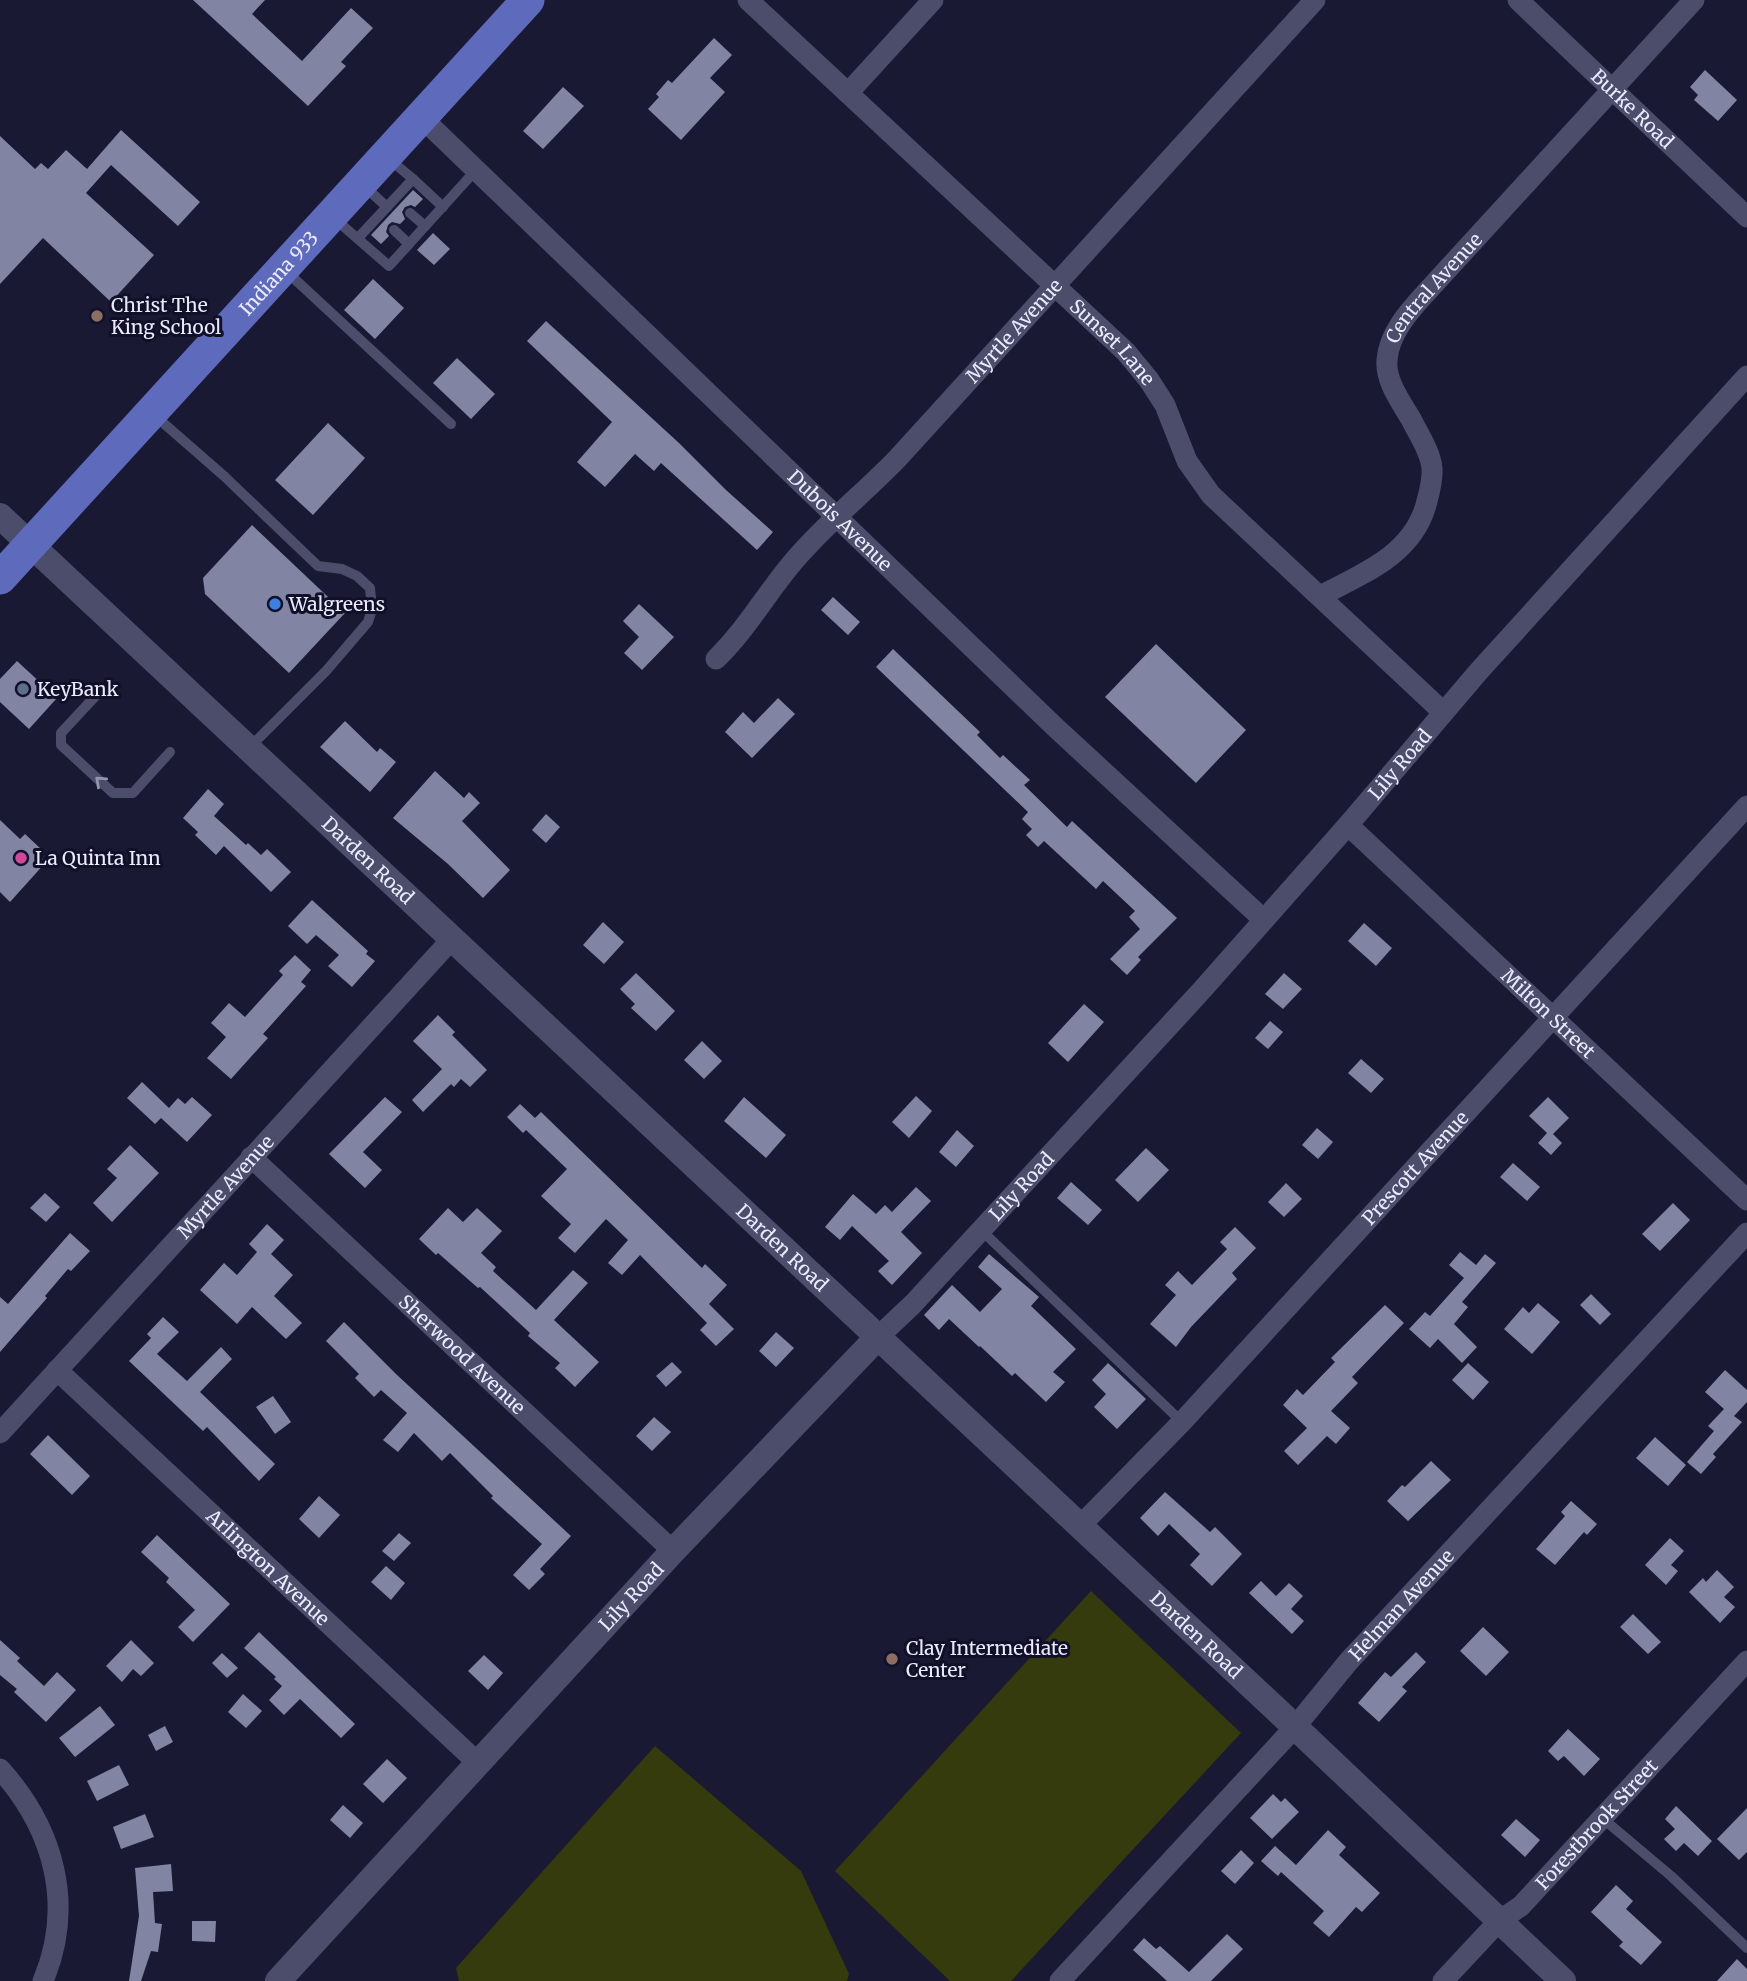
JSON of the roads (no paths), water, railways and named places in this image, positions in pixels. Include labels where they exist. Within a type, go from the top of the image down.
[{"type":"main road","name":"Indiana 933","points":[[0,578],[528,0]]},
{"type":"street","name":"Sunset Lane","points":[[748,0],[1126,352],[1149,380],[1164,405],[1187,461],[1210,495],[1443,712]]},
{"type":"street","points":[[848,93],[933,0]]},
{"type":"street","name":"Myrtle Avenue","points":[[716,659],[734,641],[793,562],[835,517],[897,459],[1315,0]]},
{"type":"street","name":"Burke Road","points":[[1518,0],[1747,217]]},
{"type":"street","name":"Central Avenue","points":[[1320,596],[1384,562],[1410,538],[1422,520],[1431,488],[1432,468],[1427,450],[1391,383],[1386,362],[1390,344],[1399,328],[1434,284],[1694,0]]},
{"type":"street","name":"Dubois Avenue","points":[[420,116],[1055,727],[1264,920]]},
{"type":"street","name":"Lily Road","points":[[278,1981],[673,1551],[912,1304],[1128,1071],[1348,825],[1443,712],[1747,376]]},
{"type":"street","name":"Darden Road","points":[[0,516],[1563,1981]]},
{"type":"street","name":"Prescott Avenue","points":[[1079,1527],[1182,1422],[1747,806]]},
{"type":"street","name":"Milton Street","points":[[1348,825],[1747,1200]]},
{"type":"street","name":"Myrtle Avenue","points":[[0,1433],[452,939]]},
{"type":"street","name":"Sherwood Avenue","points":[[251,1157],[673,1551]]},
{"type":"street","name":"Helman Avenue","points":[[1060,1981],[1295,1727],[1348,1661],[1747,1233]]},
{"type":"street","name":"Arlington Avenue","points":[[57,1370],[479,1764]]},
{"type":"street","name":"Forestbrook Street","points":[[1444,1981],[1499,1921],[1521,1906],[1747,1661]]},
{"type":"street","points":[[0,1769],[41,1829],[57,1879],[59,1907],[56,1937],[43,1981]]},
{"type":"lane","points":[[385,155],[443,207]]},
{"type":"lane","points":[[330,215],[389,266],[476,170]]},
{"type":"lane","points":[[358,238],[412,179]]},
{"type":"lane","points":[[360,182],[393,202]]},
{"type":"lane","points":[[410,213],[425,226]]},
{"type":"lane","points":[[394,230],[409,244]]},
{"type":"lane","points":[[282,268],[451,424]]},
{"type":"lane","points":[[151,412],[318,566],[342,569],[357,576],[370,588],[372,609],[368,622],[326,671],[248,749]]},
{"type":"lane","points":[[103,689],[61,733],[61,745],[113,793],[133,793],[170,752]]},
{"type":"lane","points":[[981,1230],[1182,1422]]},
{"type":"lane","points":[[1601,1817],[1671,1876],[1747,1948]]},
{"type":"place","name":"Christ The King School","points":[[97,316]]},
{"type":"place","name":"Walgreens","points":[[275,604]]},
{"type":"place","name":"KeyBank","points":[[23,689]]},
{"type":"place","name":"La Quinta Inn","points":[[21,858]]},
{"type":"place","name":"Clay Intermediate Center","points":[[892,1659]]}]
